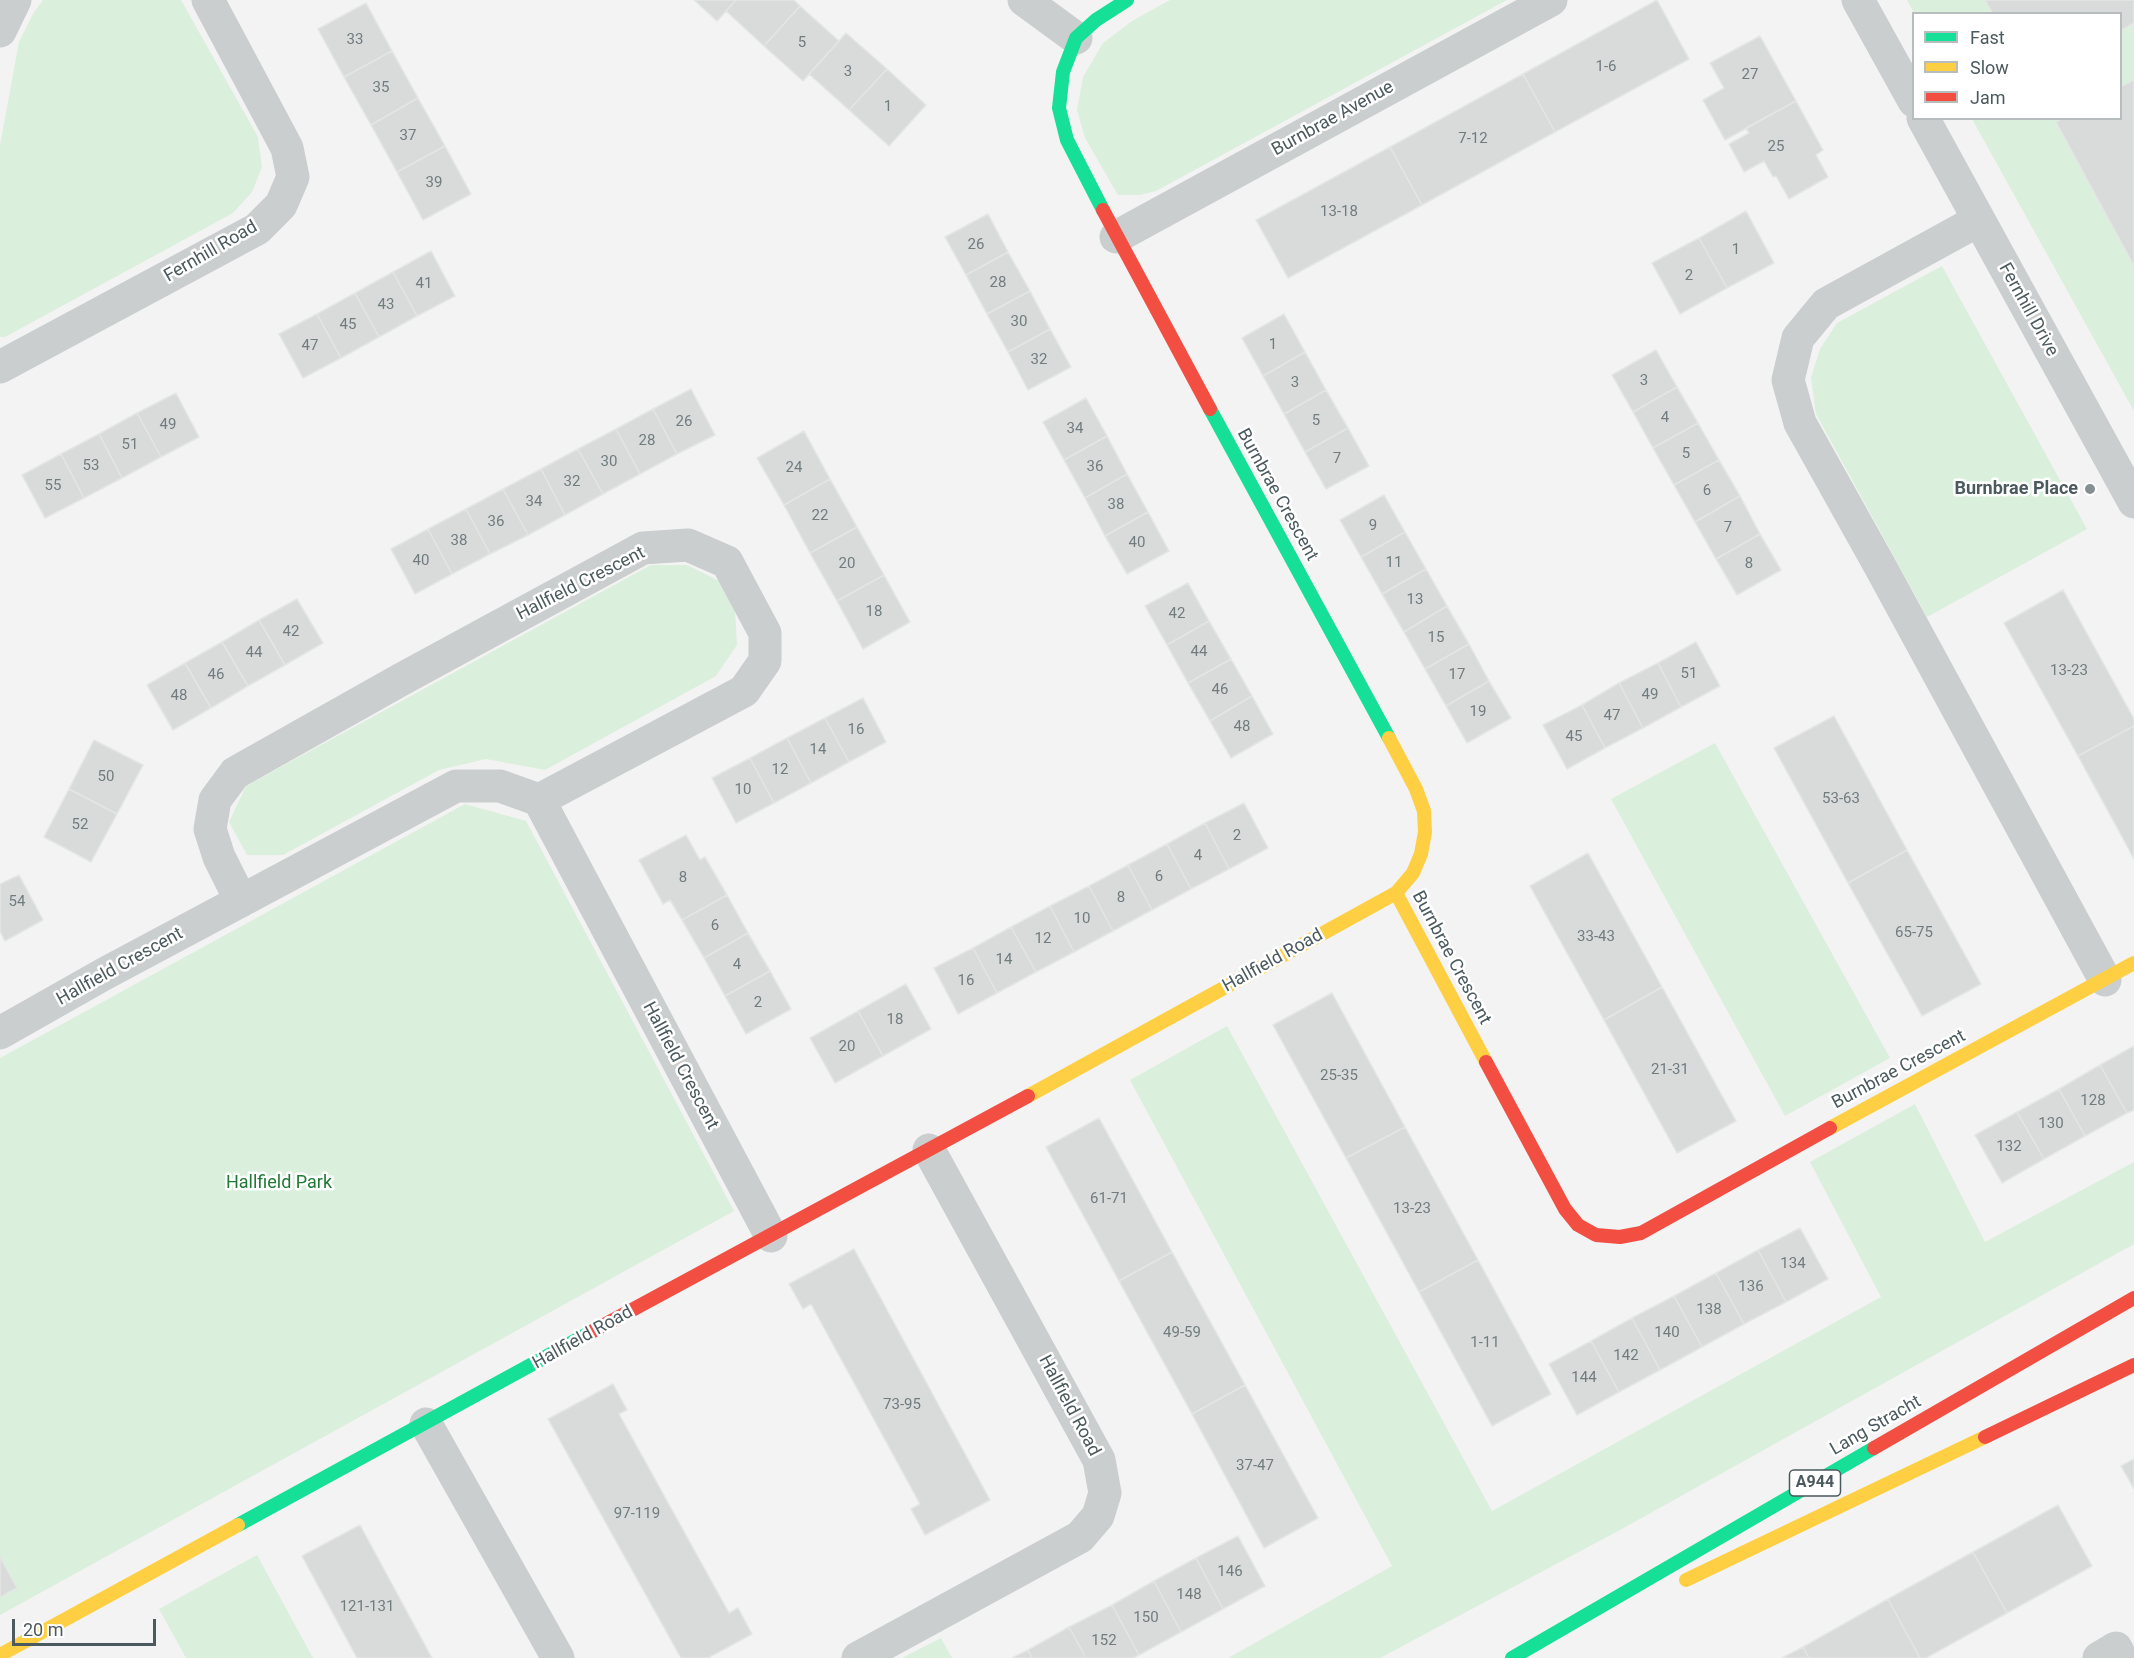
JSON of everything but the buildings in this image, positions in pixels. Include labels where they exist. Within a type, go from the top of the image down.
[{"type":"street","points":[[0,31],[15,0]]},
{"type":"street","name":"Fernhill Road","points":[[0,368],[256,228],[281,205],[293,177],[287,148],[208,0]]},
{"type":"street","points":[[1024,0],[1076,38]]},
{"type":"street","name":"Burnbrae Crescent","points":[[1127,0],[1096,20],[1076,38],[1063,72],[1059,108],[1067,140],[1116,237],[1416,789],[1424,811],[1425,832],[1413,873],[1396,893],[1565,1209],[1578,1225],[1604,1236],[1620,1237],[1641,1233],[1905,1086],[2134,963]]},
{"type":"street","name":"Burnbrae Avenue","points":[[1116,237],[1551,0]]},
{"type":"street","points":[[1858,0],[1912,97]]},
{"type":"street","name":"Fernhill Drive","points":[[1924,120],[2134,502]]},
{"type":"street","points":[[1979,220],[1826,304],[1798,338],[1788,380],[1800,423],[2105,980]]},
{"type":"street","name":"Hallfield Crescent","points":[[241,901],[219,857],[210,830],[215,800],[235,773],[643,548],[688,545],[727,562],[765,633],[765,661],[744,691],[539,800]]},
{"type":"street","name":"Hallfield Crescent","points":[[0,1033],[456,786],[500,786],[539,800],[771,1236]]},
{"type":"street","name":"Hallfield Road","points":[[0,1655],[930,1150],[1396,893]]},
{"type":"street","name":"Hallfield Road","points":[[858,1658],[1080,1537],[1098,1516],[1106,1493],[1100,1460],[930,1150]]},
{"type":"street","name":"Lang Stracht","points":[[1512,1658],[2134,1298]]},
{"type":"street","name":"A944","points":[[1673,1586],[2134,1365]]},
{"type":"street","points":[[426,1424],[558,1658]]},
{"type":"street","points":[[1523,1658],[1619,1612]]},
{"type":"street","points":[[2099,1658],[2116,1648],[2121,1658]]},
{"type":"green space","points":[[43,0],[181,0],[258,137],[262,167],[252,192],[233,213],[5,337],[0,337],[0,145],[19,42],[34,12]]},
{"type":"green space","points":[[1170,0],[1507,0],[1156,191],[1140,195],[1118,195],[1085,138],[1077,110],[1083,77],[1103,43],[1132,21]]},
{"type":"green space","points":[[1907,0],[1985,0],[1992,12],[1913,12]]},
{"type":"green space","points":[[2134,23],[2134,80],[2122,86],[2122,30]]},
{"type":"green space","points":[[1973,120],[2061,120],[2056,123],[2134,266],[2134,411]]},
{"type":"green space","points":[[1942,266],[2087,529],[1927,617],[1816,414],[1811,378],[1820,349],[1837,323]]},
{"type":"green space","points":[[651,565],[687,565],[719,581],[735,611],[737,645],[716,676],[545,770],[486,759],[439,770],[283,855],[247,855],[229,822],[246,786]]},
{"type":"green space","points":[[1715,743],[1890,1058],[1785,1116],[1611,799]]},
{"type":"green space","name":"Hallfield Park","points":[[465,804],[526,821],[734,1211],[0,1615],[0,1058]]},
{"type":"green space","points":[[1227,1026],[1492,1511],[1881,1297],[1810,1162],[1915,1104],[1985,1242],[2134,1162],[2134,1244],[1620,1530],[1380,1658],[1228,1658],[1392,1566],[1130,1080]]},
{"type":"green space","points":[[257,1555],[313,1658],[186,1658],[159,1609]]},
{"type":"green space","points":[[941,1638],[952,1658],[902,1658]]},
{"type":"traffic: fast","points":[[1103,210],[1067,140],[1059,108],[1063,72],[1076,38],[1096,20],[1127,0]]},
{"type":"traffic: fast","points":[[1210,409],[1389,738]]},
{"type":"traffic: fast","points":[[238,1525],[593,1331]]},
{"type":"traffic: fast","points":[[1512,1658],[1874,1448]]},
{"type":"traffic: slow","points":[[1389,738],[1416,789],[1424,811],[1425,832],[1421,854],[1413,873],[1396,893],[1486,1062]]},
{"type":"traffic: slow","points":[[1028,1096],[1396,893]]},
{"type":"traffic: slow","points":[[1830,1128],[2134,963]]},
{"type":"traffic: slow","points":[[1686,1580],[1985,1437]]},
{"type":"traffic: slow","points":[[0,1655],[238,1525]]},
{"type":"traffic: jam","points":[[1103,210],[1210,409]]},
{"type":"traffic: jam","points":[[1486,1062],[1565,1209],[1578,1225],[1596,1235],[1620,1237],[1641,1233],[1830,1128]]},
{"type":"traffic: jam","points":[[593,1331],[1028,1096]]},
{"type":"traffic: jam","points":[[1874,1448],[2134,1298]]},
{"type":"traffic: jam","points":[[1985,1437],[2134,1365]]},
{"type":"place","name":"Burnbrae Place","points":[[2090,489]]}]
